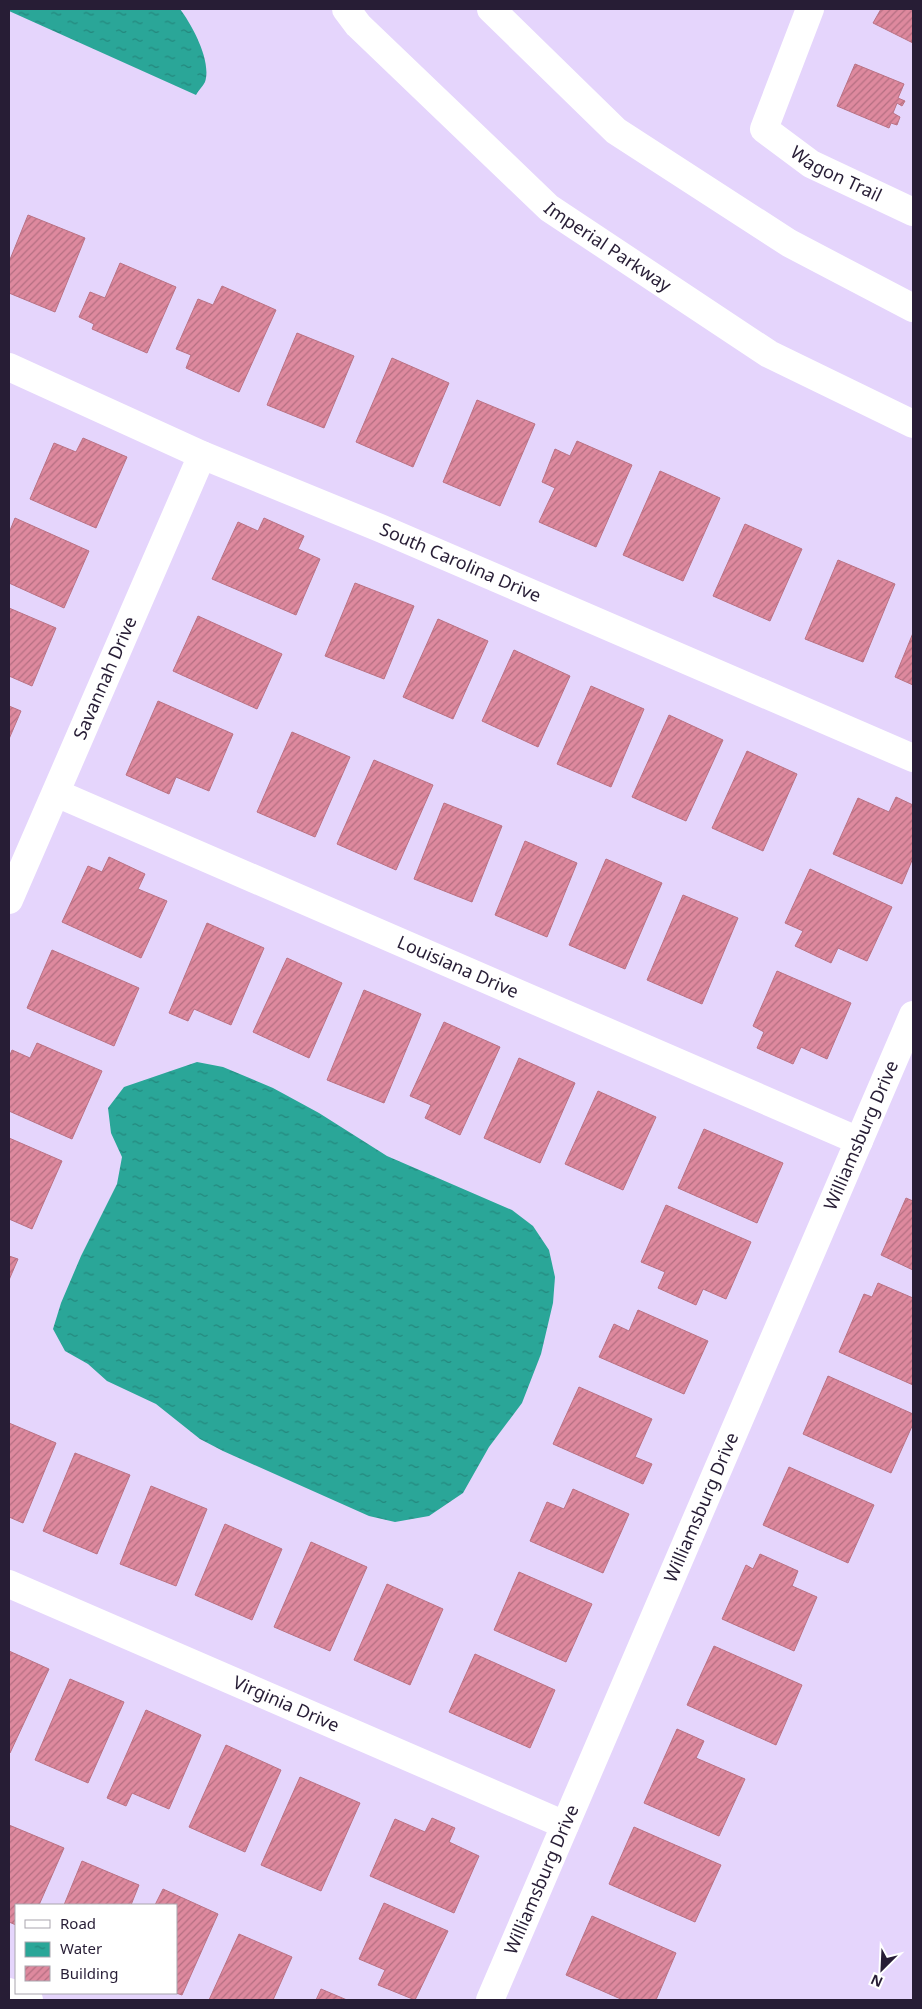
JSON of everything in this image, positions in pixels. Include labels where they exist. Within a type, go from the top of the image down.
[{"type":"street","name":"Imperial Parkway","points":[[346,9],[365,31],[549,208],[769,354],[913,424]]},
{"type":"street","points":[[491,9],[616,130],[789,243],[913,308]]},
{"type":"street","name":"Wagon Trail","points":[[810,9],[764,129],[812,164],[913,212]]},
{"type":"street","name":"South Carolina Drive","points":[[9,367],[202,455],[380,528],[913,758]]},
{"type":"street","name":"Savannah Drive","points":[[9,900],[202,455]]},
{"type":"street","name":"Louisiana Drive","points":[[56,793],[858,1141]]},
{"type":"street","name":"Williamsburg Drive","points":[[490,2000],[913,1015]]},
{"type":"street","name":"Virginia Drive","points":[[9,1584],[565,1825]]},
{"type":"street","points":[[9,1992],[29,2000]]},
{"type":"water","points":[[9,9],[180,9],[200,44],[206,64],[205,82],[196,95],[9,11]]},
{"type":"water","points":[[197,1062],[223,1067],[273,1088],[319,1113],[387,1156],[512,1210],[533,1226],[549,1250],[555,1277],[553,1303],[541,1354],[522,1403],[489,1447],[463,1493],[429,1516],[395,1522],[369,1516],[223,1451],[200,1439],[156,1404],[107,1381],[88,1364],[65,1351],[53,1329],[61,1303],[81,1256],[117,1184],[122,1157],[111,1133],[108,1108],[124,1087]]},
{"type":"building","points":[[881,9],[913,9],[913,43],[873,23]]},
{"type":"building","points":[[855,64],[904,84],[898,98],[905,101],[902,106],[897,103],[893,113],[900,117],[897,125],[891,123],[889,128],[837,106]]},
{"type":"building","points":[[28,215],[85,238],[55,312],[9,293],[9,262]]},
{"type":"building","points":[[120,263],[176,287],[147,353],[92,329],[94,324],[79,317],[90,292],[105,298]]},
{"type":"building","points":[[222,286],[276,310],[239,392],[186,368],[191,355],[176,349],[198,299],[213,305]]},
{"type":"building","points":[[297,333],[354,356],[324,428],[267,405]]},
{"type":"building","points":[[392,358],[449,383],[413,467],[356,442]]},
{"type":"building","points":[[477,400],[535,424],[500,506],[443,482]]},
{"type":"building","points":[[83,438],[127,457],[96,528],[30,499],[54,443],[76,452]]},
{"type":"building","points":[[577,441],[632,465],[596,547],[539,522],[555,488],[542,482],[555,449],[570,456]]},
{"type":"building","points":[[660,471],[720,498],[683,581],[623,555]]},
{"type":"building","points":[[15,518],[89,551],[64,608],[9,583],[9,533]]},
{"type":"building","points":[[264,518],[304,536],[298,549],[320,559],[296,615],[212,579],[238,522],[258,531]]},
{"type":"building","points":[[745,524],[802,549],[770,621],[713,596]]},
{"type":"building","points":[[838,560],[895,584],[863,662],[805,639]]},
{"type":"building","points":[[355,583],[414,606],[384,679],[325,656]]},
{"type":"building","points":[[9,608],[56,628],[32,686],[9,676]]},
{"type":"building","points":[[198,616],[282,654],[257,709],[173,671]]},
{"type":"building","points":[[438,619],[488,641],[453,719],[403,697]]},
{"type":"building","points":[[913,633],[913,685],[895,677]]},
{"type":"building","points":[[514,650],[570,676],[538,747],[482,721]]},
{"type":"building","points":[[591,686],[644,709],[611,787],[557,764]]},
{"type":"building","points":[[158,701],[233,734],[209,791],[176,777],[169,794],[126,775]]},
{"type":"building","points":[[9,706],[21,711],[9,739]]},
{"type":"building","points":[[669,715],[723,740],[686,821],[632,797]]},
{"type":"building","points":[[292,732],[350,757],[315,837],[257,812]]},
{"type":"building","points":[[747,751],[797,774],[763,851],[712,828]]},
{"type":"building","points":[[374,760],[433,785],[396,870],[337,844]]},
{"type":"building","points":[[896,797],[913,805],[913,858],[902,884],[833,854],[858,798],[889,812]]},
{"type":"building","points":[[444,803],[502,826],[472,902],[414,879]]},
{"type":"building","points":[[525,841],[577,863],[547,937],[495,915]]},
{"type":"building","points":[[109,857],[145,874],[138,889],[167,901],[141,958],[62,922],[88,866],[102,872]]},
{"type":"building","points":[[606,859],[662,883],[625,969],[569,945]]},
{"type":"building","points":[[810,869],[892,907],[867,961],[838,948],[831,963],[795,946],[803,931],[785,923]]},
{"type":"building","points":[[683,895],[738,918],[702,1004],[647,980]]},
{"type":"building","points":[[207,923],[264,948],[231,1025],[194,1009],[188,1021],[169,1013]]},
{"type":"building","points":[[52,950],[139,988],[114,1046],[27,1008]]},
{"type":"building","points":[[287,958],[342,983],[309,1058],[253,1032]]},
{"type":"building","points":[[777,971],[851,1003],[827,1059],[801,1047],[793,1064],[757,1048],[764,1032],[753,1026]]},
{"type":"building","points":[[364,990],[421,1014],[384,1103],[327,1080]]},
{"type":"building","points":[[444,1022],[500,1047],[460,1135],[425,1118],[431,1105],[410,1096]]},
{"type":"building","points":[[37,1043],[102,1071],[72,1139],[9,1111],[9,1057],[12,1050],[30,1058]]},
{"type":"building","points":[[519,1058],[575,1083],[540,1163],[484,1138]]},
{"type":"building","points":[[598,1091],[656,1117],[623,1190],[565,1164]]},
{"type":"building","points":[[704,1129],[783,1163],[757,1223],[678,1188]]},
{"type":"building","points":[[9,1138],[62,1161],[32,1229],[9,1219]]},
{"type":"building","points":[[906,1198],[913,1201],[913,1270],[881,1255]]},
{"type":"building","points":[[666,1205],[751,1242],[726,1299],[703,1289],[696,1305],[658,1288],[665,1272],[641,1262]]},
{"type":"building","points":[[9,1256],[18,1259],[9,1280]]},
{"type":"building","points":[[878,1283],[913,1298],[913,1385],[839,1352],[864,1294],[872,1297]]},
{"type":"building","points":[[638,1310],[708,1341],[684,1394],[599,1357],[614,1324],[629,1331]]},
{"type":"building","points":[[828,1376],[913,1414],[913,1424],[891,1473],[803,1434]]},
{"type":"building","points":[[579,1387],[652,1419],[635,1457],[652,1464],[643,1484],[553,1444]]},
{"type":"building","points":[[9,1423],[56,1443],[23,1523],[9,1517]]},
{"type":"building","points":[[75,1453],[130,1475],[97,1554],[43,1531]]},
{"type":"building","points":[[789,1467],[874,1505],[848,1563],[763,1525]]},
{"type":"building","points":[[151,1486],[207,1509],[176,1586],[120,1564]]},
{"type":"building","points":[[573,1489],[629,1514],[603,1573],[530,1541],[547,1502],[564,1509]]},
{"type":"building","points":[[225,1524],[282,1549],[252,1620],[195,1595]]},
{"type":"building","points":[[311,1542],[367,1567],[330,1651],[274,1627]]},
{"type":"building","points":[[760,1554],[798,1571],[792,1586],[817,1597],[794,1651],[722,1619],[746,1565],[753,1569]]},
{"type":"building","points":[[519,1572],[592,1604],[566,1662],[494,1630]]},
{"type":"building","points":[[387,1584],[443,1609],[410,1685],[354,1660]]},
{"type":"building","points":[[714,1646],[802,1685],[776,1745],[687,1705]]},
{"type":"building","points":[[9,1651],[49,1669],[10,1753],[9,1753]]},
{"type":"building","points":[[475,1654],[555,1690],[530,1748],[449,1712]]},
{"type":"building","points":[[70,1679],[124,1702],[88,1783],[35,1760]]},
{"type":"building","points":[[146,1710],[201,1735],[169,1809],[132,1793],[126,1806],[107,1798]]},
{"type":"building","points":[[677,1729],[704,1741],[696,1758],[745,1779],[719,1836],[644,1803]]},
{"type":"building","points":[[226,1745],[281,1770],[245,1852],[189,1827]]},
{"type":"building","points":[[300,1777],[360,1803],[321,1891],[261,1865]]},
{"type":"building","points":[[432,1818],[455,1828],[449,1842],[479,1856],[454,1913],[370,1876],[395,1819],[425,1832]]},
{"type":"building","points":[[9,1825],[64,1848],[39,1904],[15,1904],[15,1925],[9,1922]]},
{"type":"building","points":[[634,1827],[721,1865],[695,1922],[609,1884]]},
{"type":"building","points":[[82,1861],[139,1885],[131,1904],[64,1904]]},
{"type":"building","points":[[163,1889],[218,1914],[182,1995],[178,1994],[178,1904],[156,1904]]},
{"type":"building","points":[[384,1903],[448,1931],[415,2000],[378,1985],[385,1970],[359,1959]]},
{"type":"building","points":[[592,1916],[676,1953],[656,2000],[623,2000],[566,1975]]},
{"type":"building","points":[[239,1934],[292,1957],[273,2000],[209,2000]]},
{"type":"building","points":[[321,1989],[347,2000],[316,2000]]}]
